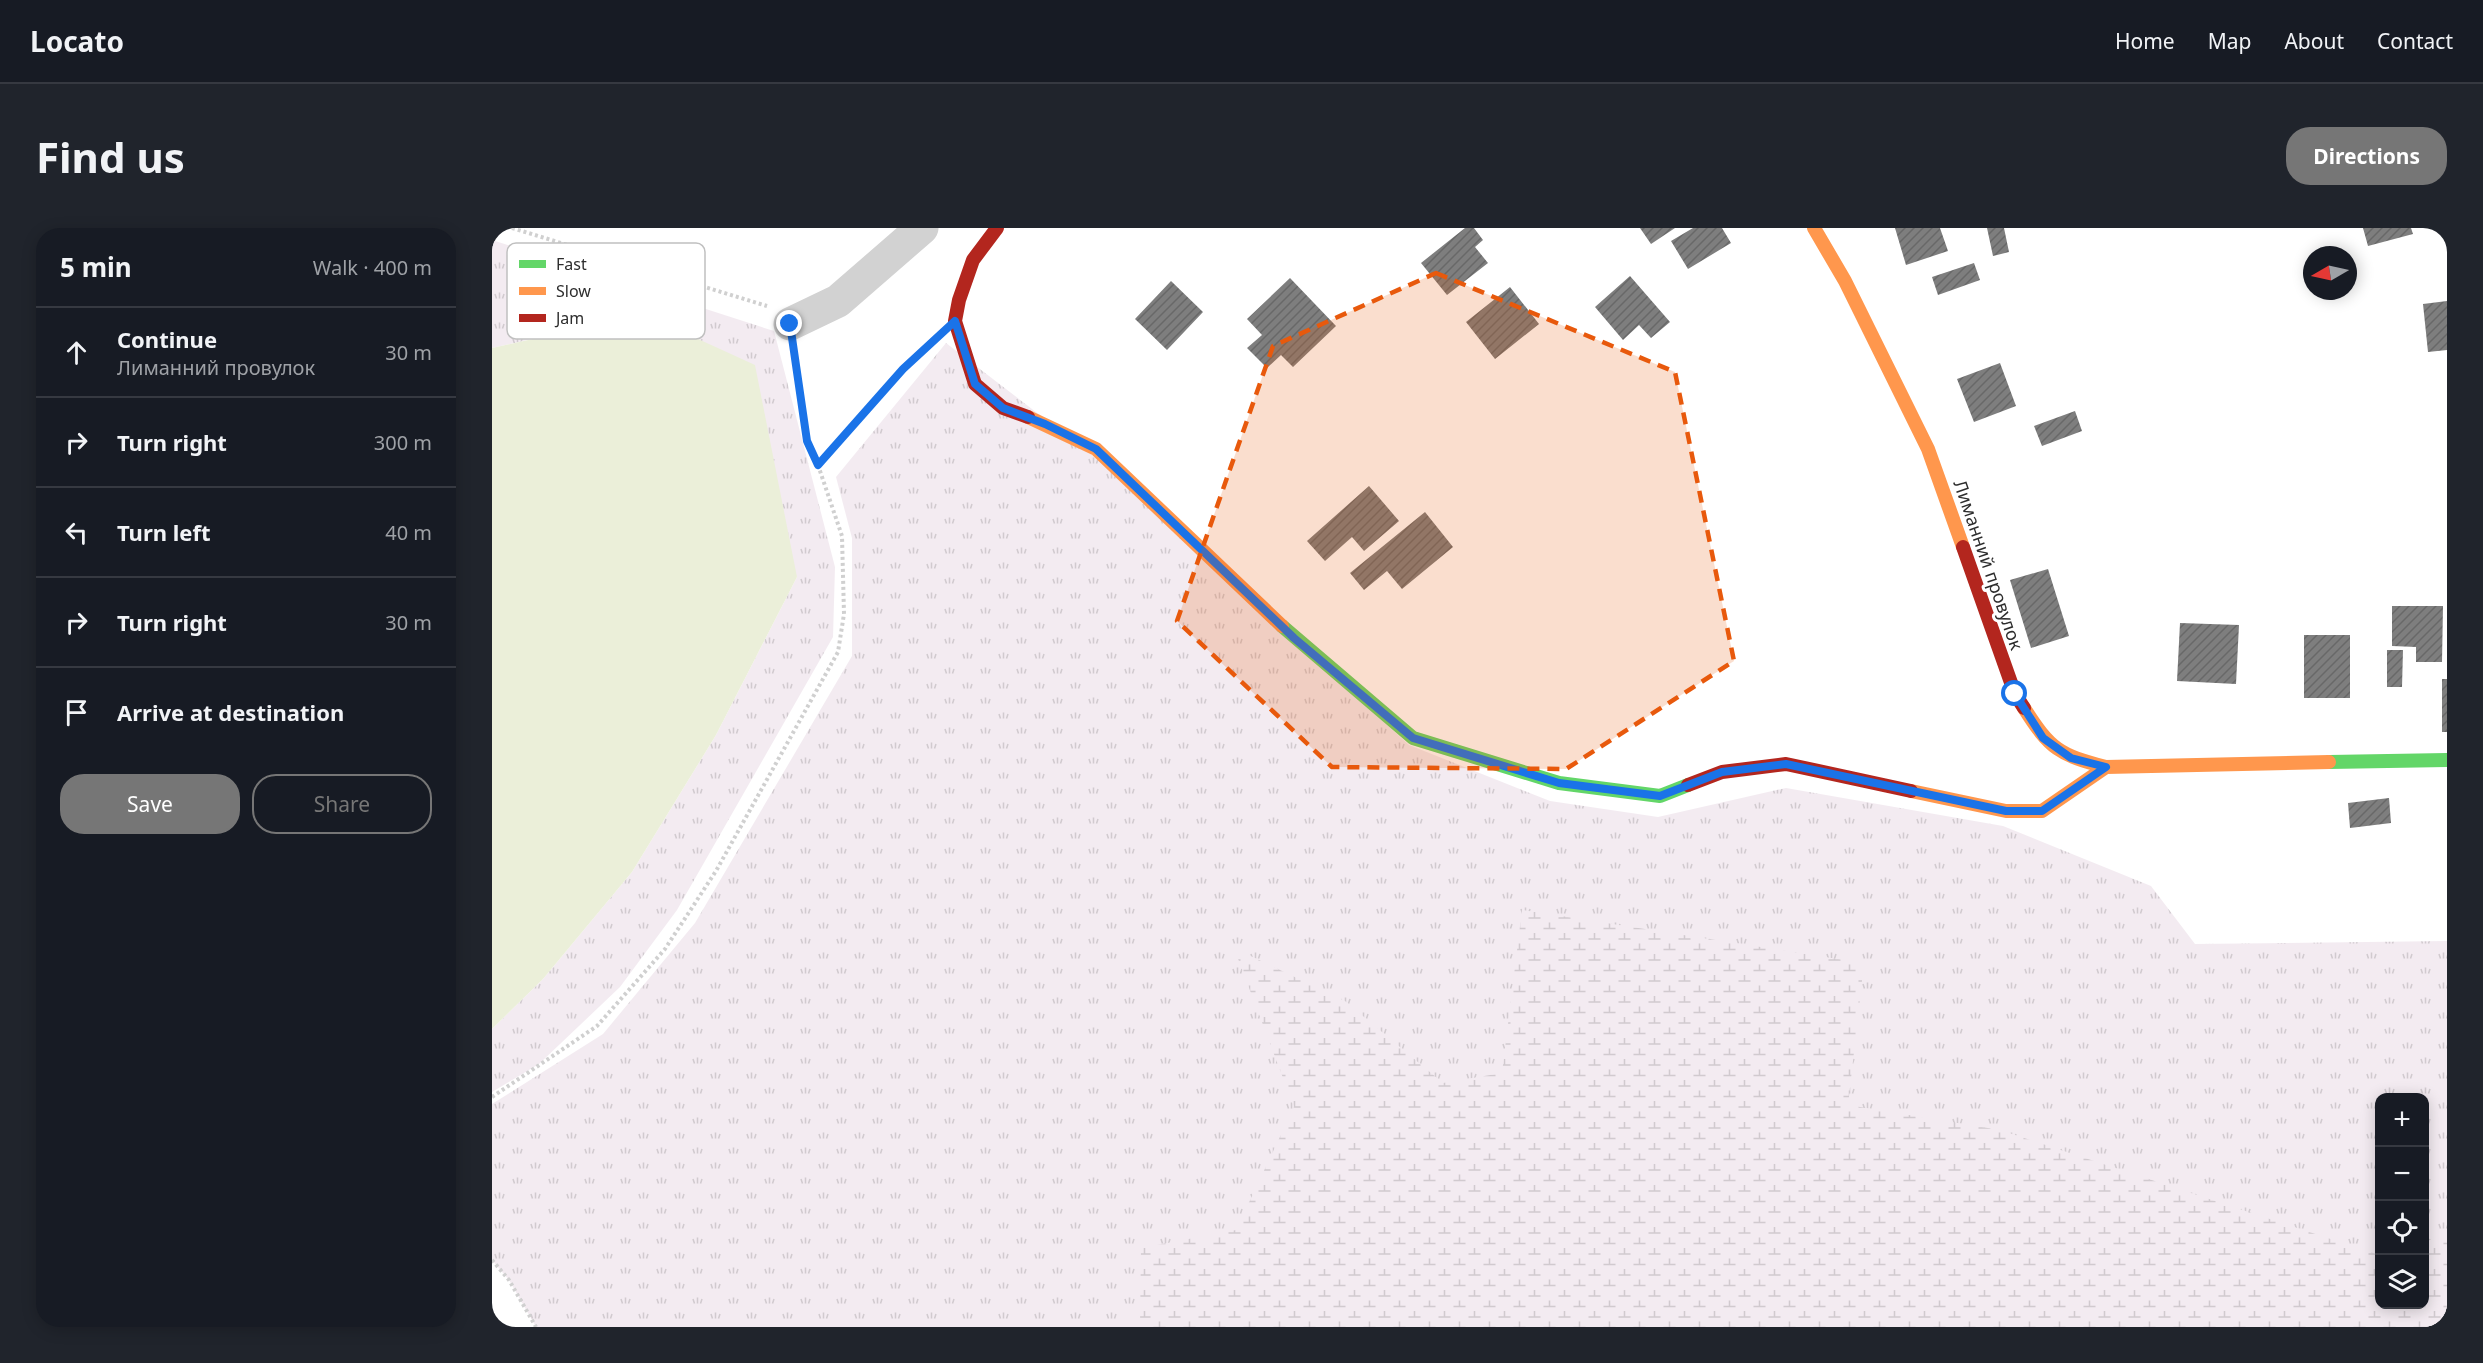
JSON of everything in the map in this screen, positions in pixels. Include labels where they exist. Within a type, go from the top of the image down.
[{"type":"street","points":[[790,324],[838,301],[922,228]]},
{"type":"street","points":[[996,228],[973,260],[958,300],[955,321],[975,384],[1003,408],[1045,424],[1096,449],[1294,638],[1413,738],[1559,783],[1660,796],[1722,772],[1786,764],[2006,811],[2042,811],[2106,767]]},
{"type":"street","name":"Лиманний провулок","points":[[1814,228],[1845,281],[1928,448],[2015,694],[2043,738],[2071,758],[2106,767],[2447,760]]},
{"type":"path","points":[[512,228],[561,243]]},
{"type":"path","points":[[492,1097],[597,1026],[665,949],[716,871],[838,652],[844,614],[842,536],[818,465],[807,441],[790,324],[773,308],[705,287]]},
{"type":"path","points":[[818,465],[903,369],[955,321]]},
{"type":"path","points":[[492,1260],[509,1280],[536,1327]]},
{"type":"highlighted area","points":[[1436,273],[1675,372],[1734,661],[1566,769],[1332,767],[1177,621],[1273,346]]},
{"type":"green space","points":[[492,240],[507,245],[507,339],[532,339],[492,348]]},
{"type":"green space","points":[[705,309],[774,331],[835,567],[833,637],[677,910],[620,987],[539,1064],[492,1092],[492,1029],[543,979],[632,872],[716,735],[797,577],[586,339],[705,339]]},
{"type":"green space","points":[[946,343],[1097,459],[1409,745],[1550,801],[1658,817],[1786,788],[2003,826],[2151,886],[2195,944],[2447,941],[2447,1327],[536,1327],[509,1280],[492,1260],[492,1104],[603,1034],[695,923],[852,656],[852,538],[836,477]]},
{"type":"green space","points":[[1522,910],[1864,963],[1848,1105],[2000,1130],[2375,1254],[2375,1309],[2429,1309],[2429,1240],[2447,1233],[2447,1327],[1140,1327],[1141,1248],[1236,1230],[1294,1107],[1234,948],[1345,1001],[1443,1083],[1502,1073]]},
{"type":"shaded area","points":[[532,339],[698,339],[755,365],[797,577],[716,735],[632,872],[543,979],[492,1029],[492,348]]},
{"type":"building","points":[[1465,228],[1474,228],[1483,240],[1475,247],[1488,263],[1447,295],[1421,263]]},
{"type":"building","points":[[1640,228],[1675,228],[1651,244]]},
{"type":"building","points":[[1693,228],[1722,228],[1731,243],[1688,269],[1671,241]]},
{"type":"building","points":[[1895,228],[1940,228],[1948,251],[1906,265]]},
{"type":"building","points":[[1987,228],[2004,228],[2009,252],[1993,256]]},
{"type":"building","points":[[2363,228],[2411,228],[2413,234],[2368,246]]},
{"type":"building","points":[[1974,263],[1980,280],[1938,295],[1932,277]]},
{"type":"building","points":[[1630,276],[1670,322],[1651,338],[1639,325],[1623,340],[1595,307]]},
{"type":"building","points":[[1290,278],[1336,326],[1293,367],[1281,355],[1267,368],[1247,348],[1262,335],[1247,319]]},
{"type":"building","points":[[1171,281],[1203,312],[1167,350],[1135,319]]},
{"type":"building","points":[[1510,287],[1539,324],[1495,359],[1466,322]]},
{"type":"building","points":[[2447,301],[2447,350],[2428,352],[2423,304]]},
{"type":"building","points":[[2000,363],[2016,406],[1974,422],[1957,379]]},
{"type":"building","points":[[2075,411],[2082,431],[2042,446],[2034,426]]},
{"type":"building","points":[[1369,486],[1399,521],[1364,551],[1352,537],[1325,561],[1307,541]]},
{"type":"building","points":[[1425,512],[1453,547],[1402,589],[1387,571],[1364,590],[1350,573]]},
{"type":"building","points":[[2048,569],[2069,636],[2031,648],[2010,580]]},
{"type":"building","points":[[2392,606],[2443,606],[2442,662],[2416,662],[2416,647],[2392,646]]},
{"type":"building","points":[[2180,623],[2239,625],[2236,684],[2177,681]]},
{"type":"building","points":[[2304,635],[2350,635],[2350,698],[2304,698]]},
{"type":"building","points":[[2387,650],[2403,650],[2402,687],[2387,687]]},
{"type":"building","points":[[2442,679],[2447,679],[2447,732],[2442,732]]},
{"type":"building","points":[[2389,798],[2391,823],[2350,828],[2348,803]]},
{"type":"traffic: fast","points":[[1282,626],[1413,738],[1559,783],[1660,796],[1688,785]]},
{"type":"traffic: fast","points":[[2329,762],[2447,760]]},
{"type":"traffic: slow","points":[[1814,228],[1845,281],[1928,449],[1963,547]]},
{"type":"traffic: slow","points":[[1028,417],[1096,449],[1282,626]]},
{"type":"traffic: slow","points":[[2024,708],[2041,733],[2057,748],[2066,754],[2106,767],[2329,762]]},
{"type":"traffic: slow","points":[[1911,791],[2006,811],[2042,811],[2106,767]]},
{"type":"traffic: jam","points":[[997,228],[973,260],[959,300],[955,321],[975,384],[1003,408],[1028,417]]},
{"type":"traffic: jam","points":[[1963,547],[2015,694],[2024,708]]},
{"type":"traffic: jam","points":[[1688,785],[1722,772],[1786,764],[1911,791]]},
{"type":"route","points":[[790,324],[807,441],[818,465],[903,369],[955,321],[975,384],[1003,408],[1045,424],[1096,449],[1294,638],[1413,738],[1559,783],[1660,796],[1722,772],[1786,764],[2006,811],[2042,811],[2106,767],[2071,758],[2043,738],[2015,694]]}]
